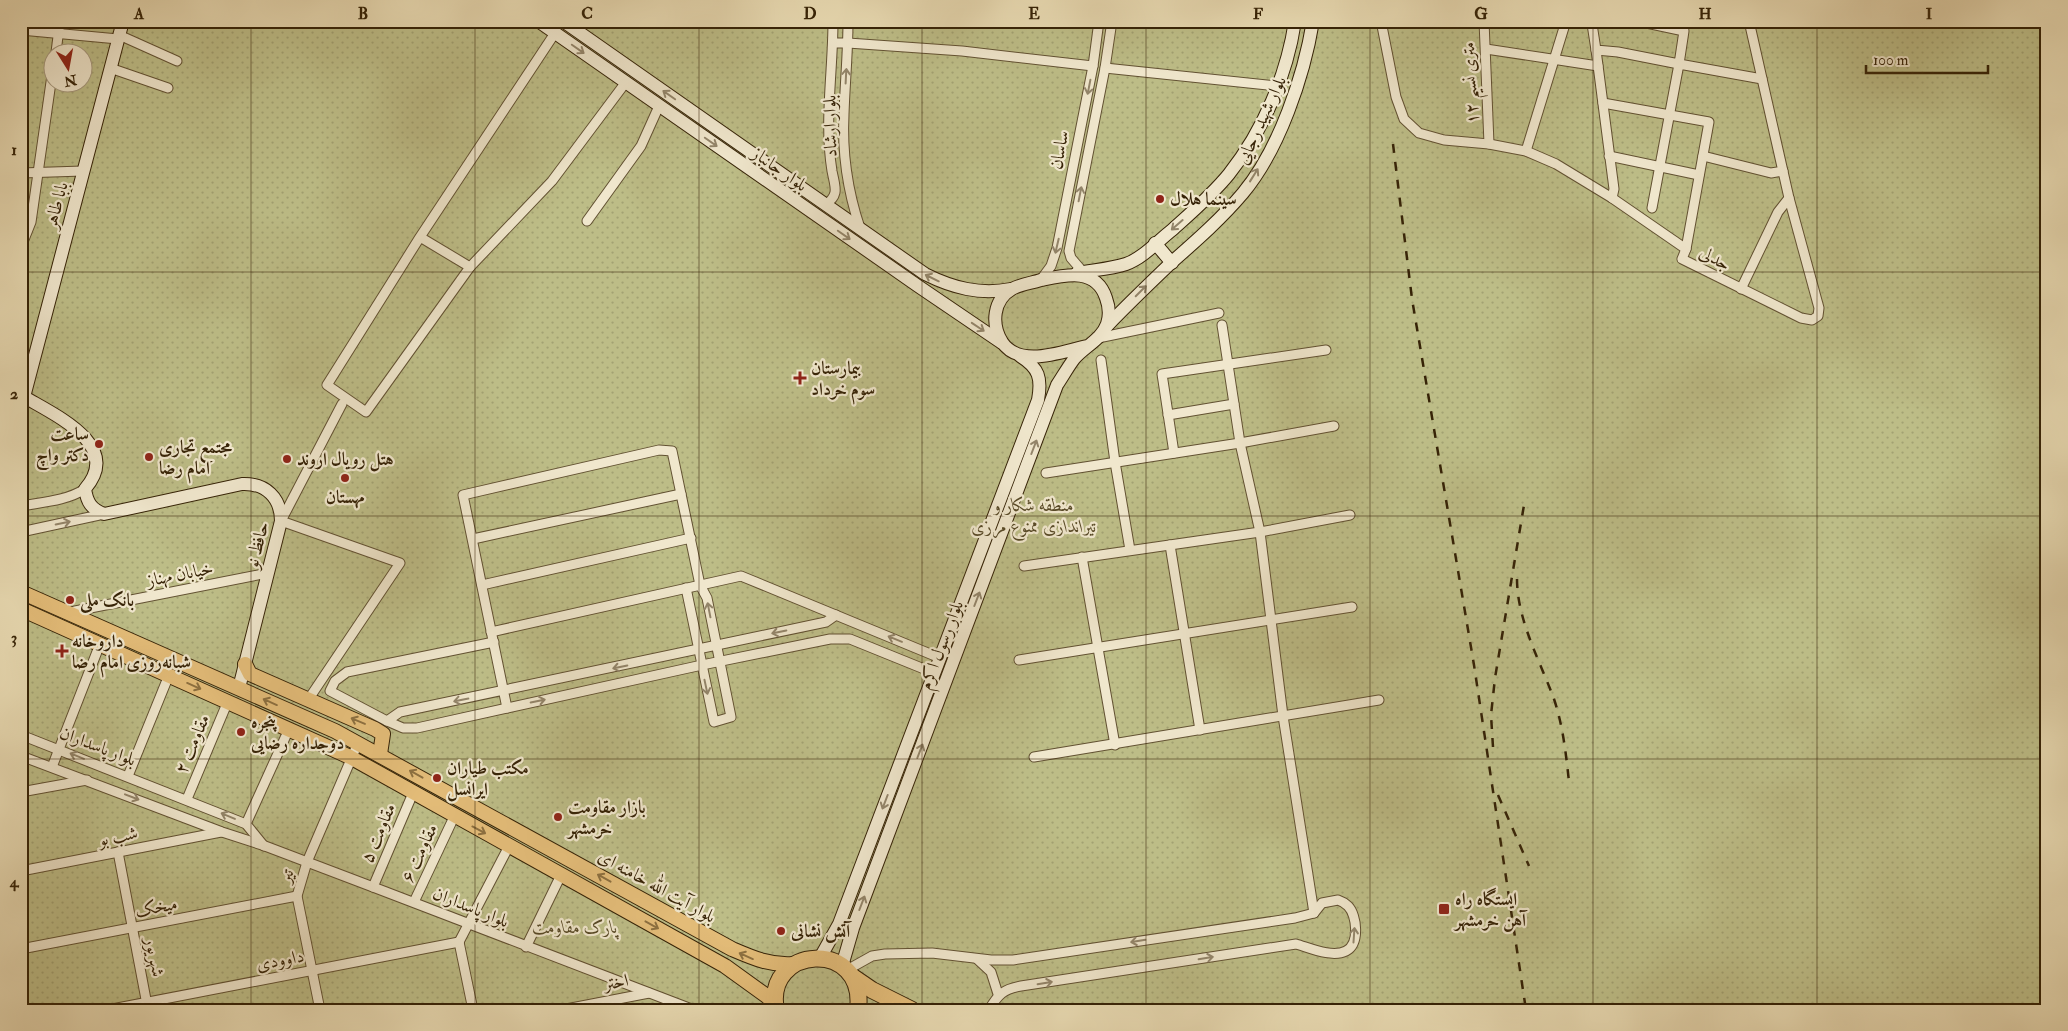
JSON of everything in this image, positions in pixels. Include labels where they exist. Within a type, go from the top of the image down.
[{"type":"highway","points":[[775,1008],[776,988],[780,978],[794,964],[811,958],[820,958],[828,959],[872,990],[912,1010]]},
{"type":"highway","points":[[847,971],[859,993],[858,1010]]},
{"type":"main road","name":"بابا طاهر","points":[[22,397],[123,21]]},
{"type":"main road","name":"بلوار جانباز","points":[[538,21],[1004,344]]},
{"type":"main road","name":"بلوار جانباز","points":[[563,21],[925,274],[953,287],[983,292],[1013,288]]},
{"type":"main road","points":[[555,33],[563,21]]},
{"type":"main road","name":"بلوار شهید رجایی","points":[[1066,274],[1127,263],[1156,243],[1204,202],[1229,174],[1251,142],[1267,112],[1285,67],[1295,21]]},
{"type":"main road","name":"بلوار شهید رجایی","points":[[1107,326],[1219,218],[1244,191],[1268,154],[1284,120],[1302,73],[1313,21]]},
{"type":"main road","points":[[1156,243],[1172,262]]},
{"type":"main road","points":[[1066,274],[1088,278],[1098,284],[1108,303],[1109,316],[1107,326],[1092,342],[1030,357],[1018,354],[1004,344],[998,334],[995,312],[1004,295],[1013,288],[1066,274]]},
{"type":"main road","name":"بلوار رسول اکرم","points":[[847,971],[853,928],[1058,385],[1075,359],[1092,342]]},
{"type":"main road","name":"بلوار رسول اکرم","points":[[820,958],[839,924],[1038,400],[1041,385],[1038,373],[1031,363],[1018,354]]},
{"type":"main road","points":[[22,397],[70,424],[89,441],[94,451],[96,472],[85,488],[89,504],[94,510],[104,514]]},
{"type":"main road","name":"حافظ نو","points":[[104,514],[242,484],[262,487],[271,493],[278,502],[281,521],[239,688]]},
{"type":"main road","name":"بلوار آیت الله خامنه ای","points":[[21,592],[239,688],[380,754],[732,949],[759,961],[780,966],[794,964]]},
{"type":"main road","name":"بلوار آیت الله خامنه ای","points":[[21,609],[350,757],[725,966],[762,992],[775,1008]]},
{"type":"main road","points":[[946,640],[959,646]]},
{"type":"main road","points":[[245,664],[250,674],[383,734],[380,754]]},
{"type":"street","points":[[57,42],[60,21]]},
{"type":"street","name":"بلوار ارشاد","points":[[825,205],[834,199],[835,194],[831,162],[829,115],[833,21]]},
{"type":"street","name":"بلوار ارشاد","points":[[848,21],[844,115],[845,160],[860,228]]},
{"type":"street","name":"ساسان","points":[[1040,281],[1051,266],[1056,248],[1093,66],[1099,21]]},
{"type":"street","name":"ساسان","points":[[1083,272],[1071,258],[1069,251],[1106,68],[1112,21]]},
{"type":"street","name":"جدلی","points":[[1381,21],[1396,97],[1404,119],[1419,133],[1444,140],[1489,144],[1526,151],[1556,164],[1612,198],[1686,249],[1682,259],[1741,290],[1801,318],[1812,320],[1818,316],[1819,308],[1789,198],[1748,21]]},
{"type":"street","name":"۱۲ متری نسیم","points":[[1484,21],[1489,144]]},
{"type":"street","points":[[1526,151],[1566,21]]},
{"type":"street","points":[[1637,21],[1684,31],[1652,208]]},
{"type":"street","points":[[1591,22],[1614,189],[1612,198]]},
{"type":"street","points":[[21,30],[119,37],[177,61]]},
{"type":"street","points":[[555,33],[420,237],[327,385],[366,412],[470,267],[552,181],[626,82]]},
{"type":"street","points":[[833,43],[962,52],[1093,66]]},
{"type":"street","points":[[1486,49],[1598,66]]},
{"type":"street","points":[[1596,50],[1618,52],[1762,79]]},
{"type":"street","points":[[110,68],[168,88]]},
{"type":"street","points":[[1106,68],[1277,86]]},
{"type":"street","points":[[21,247],[32,222],[50,92]]},
{"type":"street","points":[[1603,103],[1709,122],[1686,249]]},
{"type":"street","points":[[587,221],[641,146],[659,106]]},
{"type":"street","points":[[1609,156],[1699,175]]},
{"type":"street","points":[[1703,156],[1771,173],[1783,171]]},
{"type":"street","points":[[21,173],[83,171]]},
{"type":"street","points":[[1741,290],[1778,212],[1789,198]]},
{"type":"street","points":[[420,237],[470,267]]},
{"type":"street","points":[[1092,342],[1219,313]]},
{"type":"street","points":[[1222,325],[1240,443],[1260,532],[1283,716],[1314,913]]},
{"type":"street","points":[[1174,453],[1162,374],[1326,350]]},
{"type":"street","points":[[1101,360],[1115,462],[1130,550]]},
{"type":"street","points":[[308,700],[400,563],[281,521],[342,404]]},
{"type":"street","points":[[1168,415],[1234,404]]},
{"type":"street","points":[[1046,472],[1240,443],[1334,426]]},
{"type":"street","points":[[507,708],[463,494],[650,452],[672,451],[731,718],[714,722],[686,588]]},
{"type":"street","points":[[21,506],[62,499],[76,495],[85,488]]},
{"type":"street","points":[[473,539],[681,494]]},
{"type":"street","points":[[21,532],[104,514]]},
{"type":"street","points":[[1024,566],[1260,532],[1350,515]]},
{"type":"street","points":[[482,585],[691,538]]},
{"type":"street","points":[[1170,545],[1200,730]]},
{"type":"street","points":[[1082,557],[1115,745]]},
{"type":"street","name":"خیابان مهناز","points":[[68,613],[268,573]]},
{"type":"street","points":[[491,632],[741,576],[940,658]]},
{"type":"street","points":[[1019,660],[1352,607]]},
{"type":"street","points":[[387,721],[400,712],[504,692],[826,622],[836,615]]},
{"type":"street","points":[[826,622],[830,639]]},
{"type":"street","points":[[494,642],[347,672],[335,681],[330,691],[403,728],[417,728],[702,665],[830,639],[850,639],[934,673]]},
{"type":"street","points":[[52,767],[100,644]]},
{"type":"street","points":[[905,661],[912,646]]},
{"type":"street","points":[[597,672],[600,688]]},
{"type":"street","points":[[128,776],[170,675]]},
{"type":"street","points":[[1034,757],[1379,700]]},
{"type":"street","name":"مقاومت ۲","points":[[186,799],[228,702]]},
{"type":"street","points":[[246,824],[289,728]]},
{"type":"street","name":"بلوار پاسداران","points":[[21,735],[58,748],[246,824],[265,846]]},
{"type":"street","name":"تیر","points":[[320,1010],[297,896],[307,862],[350,757],[358,743]]},
{"type":"street","name":"بلوار پاسداران","points":[[21,756],[470,923],[526,947],[694,1010]]},
{"type":"street","points":[[21,792],[89,780]]},
{"type":"street","name":"مقاومت ۵","points":[[373,887],[413,793]]},
{"type":"street","name":"مقاومت ۶","points":[[414,902],[454,816]]},
{"type":"street","name":"شب بو","points":[[21,871],[222,832]]},
{"type":"street","points":[[472,1010],[460,942],[509,846]]},
{"type":"street","name":"شهریور","points":[[118,852],[148,1006]]},
{"type":"street","points":[[526,947],[561,875]]},
{"type":"street","name":"میخک","points":[[21,949],[297,896]]},
{"type":"street","points":[[847,971],[872,956],[885,954],[932,953],[977,959],[1013,960],[1295,918],[1314,913],[1322,903],[1338,900],[1347,905],[1352,912],[1356,936],[1353,945],[1346,952],[1330,954],[1296,944],[1007,989],[998,994],[989,1010]]},
{"type":"street","name":"داوودی","points":[[107,1010],[148,1006],[312,970],[460,942]]},
{"type":"street","points":[[977,959],[991,972],[998,994]]},
{"type":"street","name":"اختر","points":[[561,1010],[649,992]]},
{"type":"green space","name":"منطقه شکار و تیراندازی ممنوع مرزی","points":[[21,21],[2047,21],[2047,1010],[21,1010]]},
{"type":"railway","points":[[1393,144],[1412,299],[1474,665],[1526,1010]]},
{"type":"railway","points":[[1493,747],[1491,715],[1495,678],[1524,505]]},
{"type":"railway","points":[[1517,579],[1518,594],[1525,625],[1560,719],[1569,782]]},
{"type":"railway","points":[[1498,795],[1529,866]]},
{"type":"place","name":"سینما هلال","points":[[1160,199]]},
{"type":"place","name":"بیمارستان سوم خرداد","points":[[800,378]]},
{"type":"place","name":"ساعت دکتر واچ","points":[[99,444]]},
{"type":"place","name":"مجتمع تجاری امام رضا","points":[[149,457]]},
{"type":"place","name":"هتل رویال اروند","points":[[287,459]]},
{"type":"place","name":"مهستان","points":[[345,478]]},
{"type":"place","name":"بانک ملی","points":[[70,600]]},
{"type":"place","name":"داروخانه شبانه‌روزی امام رضا","points":[[62,651]]},
{"type":"place","name":"پنجره دوجداره رضایی","points":[[241,732]]},
{"type":"place","name":"مكتب طياران ايرانسل","points":[[437,778]]},
{"type":"place","name":"بازار مقاومت خرمشهر","points":[[558,817]]},
{"type":"place","name":"ایستگاه راه آهن خرمشهر","points":[[1444,909]]},
{"type":"place","name":"آتش نشانی","points":[[781,931]]},
{"type":"park label","name":"پارک مقاومت","points":[[575,927]]}]
